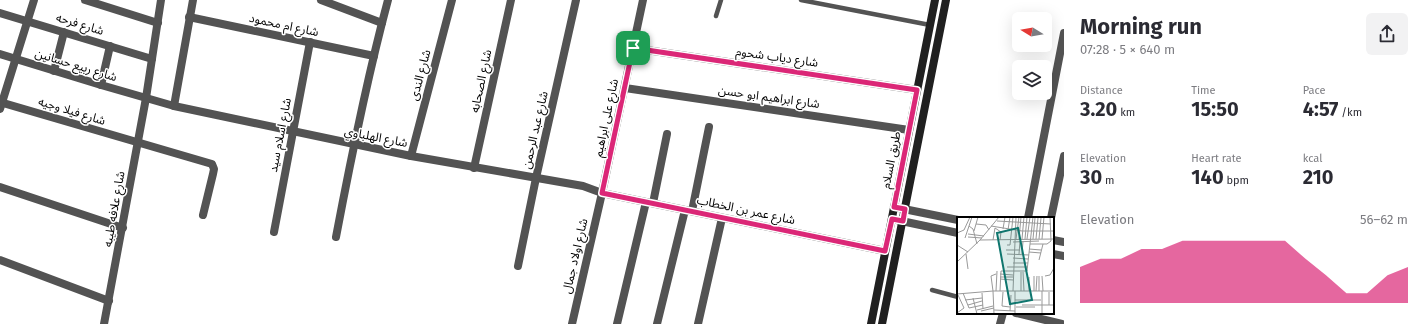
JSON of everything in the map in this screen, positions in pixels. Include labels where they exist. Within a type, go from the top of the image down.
[{"type":"main road","name":"طريق السلام","points":[[871,324],[935,0]]},
{"type":"main road","name":"طريق السلام","points":[[882,324],[946,0]]},
{"type":"street","points":[[1,104],[34,0]]},
{"type":"street","points":[[85,0],[158,22]]},
{"type":"street","name":"شارع علافه طيبه","points":[[104,324],[146,98],[161,0]]},
{"type":"street","points":[[174,106],[193,0]]},
{"type":"street","points":[[321,0],[382,24]]},
{"type":"street","points":[[336,238],[354,145],[388,0]]},
{"type":"street","name":"شارع الندى","points":[[411,156],[452,0]]},
{"type":"street","name":"شارع الصحابه","points":[[474,168],[511,0]]},
{"type":"street","name":"شارع عبد الرحمن","points":[[518,266],[576,0]]},
{"type":"street","name":"شارع على ابراهيم","points":[[602,193],[643,0]]},
{"type":"street","name":"شارع فرحه","points":[[0,13],[152,59]]},
{"type":"street","name":"شارع ام محمود","points":[[189,17],[374,56]]},
{"type":"street","points":[[54,71],[64,32]]},
{"type":"street","points":[[1028,217],[1064,33]]},
{"type":"street","name":"شارع اسلام سيد","points":[[274,232],[310,42]]},
{"type":"street","points":[[100,85],[110,46]]},
{"type":"street","name":"شارع دياب شحوم","points":[[633,48],[917,90]]},
{"type":"street","name":"شارع ربيع حسانين","points":[[0,54],[146,98]]},
{"type":"street","name":"شارع ابراهيم ابو حسن","points":[[625,88],[909,130]]},
{"type":"street","name":"شارع الهلباوي","points":[[146,98],[174,106],[354,145],[474,168],[583,186],[602,193]]},
{"type":"street","name":"شارع فيلا وجيه","points":[[1,104],[212,164],[214,169],[203,215]]},
{"type":"street","points":[[658,324],[689,211],[708,127]]},
{"type":"street","points":[[617,324],[667,134]]},
{"type":"street","points":[[1051,217],[1064,156]]},
{"type":"street","points":[[0,188],[123,228]]},
{"type":"street","name":"شارع عمر بن الخطاب","points":[[602,193],[885,251]]},
{"type":"street","name":"شارع اولاد جمال","points":[[572,324],[602,193]]},
{"type":"street","points":[[894,207],[957,220]]},
{"type":"street","points":[[698,324],[722,218]]},
{"type":"street","points":[[892,219],[957,233]]},
{"type":"street","points":[[1054,240],[1064,242]]},
{"type":"street","points":[[1054,254],[1064,256]]},
{"type":"street","points":[[0,260],[109,301]]},
{"type":"street","points":[[1000,324],[1002,314]]},
{"type":"street","points":[[1020,314],[1062,324]]},
{"type":"lane","points":[[716,16],[721,0]]},
{"type":"lane","points":[[801,0],[930,25]]},
{"type":"lane","points":[[932,290],[957,297]]},
{"type":"route","points":[[633,48],[917,90],[894,207],[905,209],[903,221],[892,219],[885,251],[602,193],[633,48]]}]
